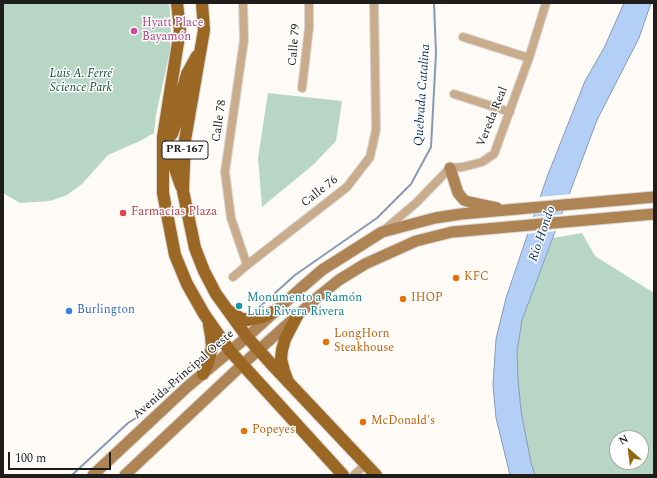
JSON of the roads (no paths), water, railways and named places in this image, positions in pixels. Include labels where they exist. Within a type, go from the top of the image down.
[{"type":"main road","name":"PR-167","points":[[177,3],[180,30],[163,138],[163,193],[175,255],[187,284],[207,318],[230,351],[343,475]]},
{"type":"main road","name":"PR-167","points":[[202,3],[204,30],[185,140],[184,196],[195,248],[204,271],[223,304],[247,337],[376,475]]},
{"type":"main road","points":[[184,196],[173,163],[163,143],[172,134],[178,118],[187,74],[201,46]]},
{"type":"main road","points":[[450,168],[458,193],[464,200],[512,210]]},
{"type":"main road","name":"Avenida Principal Oeste","points":[[93,475],[148,422],[322,270],[382,232],[435,218],[462,214],[654,197]]},
{"type":"main road","points":[[125,475],[243,364],[319,296],[339,280],[365,264],[416,241],[452,232],[654,214]]},
{"type":"main road","points":[[223,304],[240,318],[247,320],[263,317],[275,311]]},
{"type":"main road","points":[[289,383],[281,359],[282,350],[285,339],[297,316]]},
{"type":"main road","points":[[203,374],[208,363],[212,347],[212,336],[207,318]]},
{"type":"street","name":"Calle 78","points":[[243,3],[244,40],[225,172],[231,218],[247,264]]},
{"type":"street","name":"Calle 79","points":[[302,88],[309,28],[309,3]]},
{"type":"street","name":"Calle 76","points":[[233,277],[247,264],[347,187],[370,157],[376,130],[374,3]]},
{"type":"street","name":"Vereda Real","points":[[450,168],[463,167],[482,162],[494,154],[530,58],[546,3]]},
{"type":"street","points":[[463,37],[530,58]]},
{"type":"street","points":[[454,94],[510,112]]},
{"type":"street","points":[[382,232],[416,203],[450,168]]},
{"type":"street","points":[[354,475],[366,464]]},
{"type":"water","name":"Río Hondo","points":[[624,3],[651,3],[639,38],[597,120],[522,320],[517,352],[518,379],[521,411],[531,463],[535,475],[510,475],[496,418],[493,385],[496,339],[506,298],[547,177],[585,81],[604,48]]},
{"type":"waterway","name":"Quebrada Catalina","points":[[253,313],[295,275],[377,218],[411,184],[431,147],[436,53],[434,3]]},
{"type":"waterway","points":[[72,475],[128,423],[136,418],[203,358]]},
{"type":"place","name":"Hyatt Place Bayamón","points":[[134,31]]},
{"type":"place","name":"Farmacias Plaza","points":[[123,213]]},
{"type":"place","name":"KFC","points":[[456,278]]},
{"type":"place","name":"IHOP","points":[[403,299]]},
{"type":"place","name":"Monumento a Ramón Luis Rivera Rivera","points":[[239,306]]},
{"type":"place","name":"Burlington","points":[[69,311]]},
{"type":"place","name":"LongHorn Steakhouse","points":[[326,342]]},
{"type":"place","name":"McDonald's","points":[[363,422]]},
{"type":"place","name":"Popeyes","points":[[244,431]]},
{"type":"park label","name":"Luis A. Ferré Science Park","points":[[81,82]]}]
